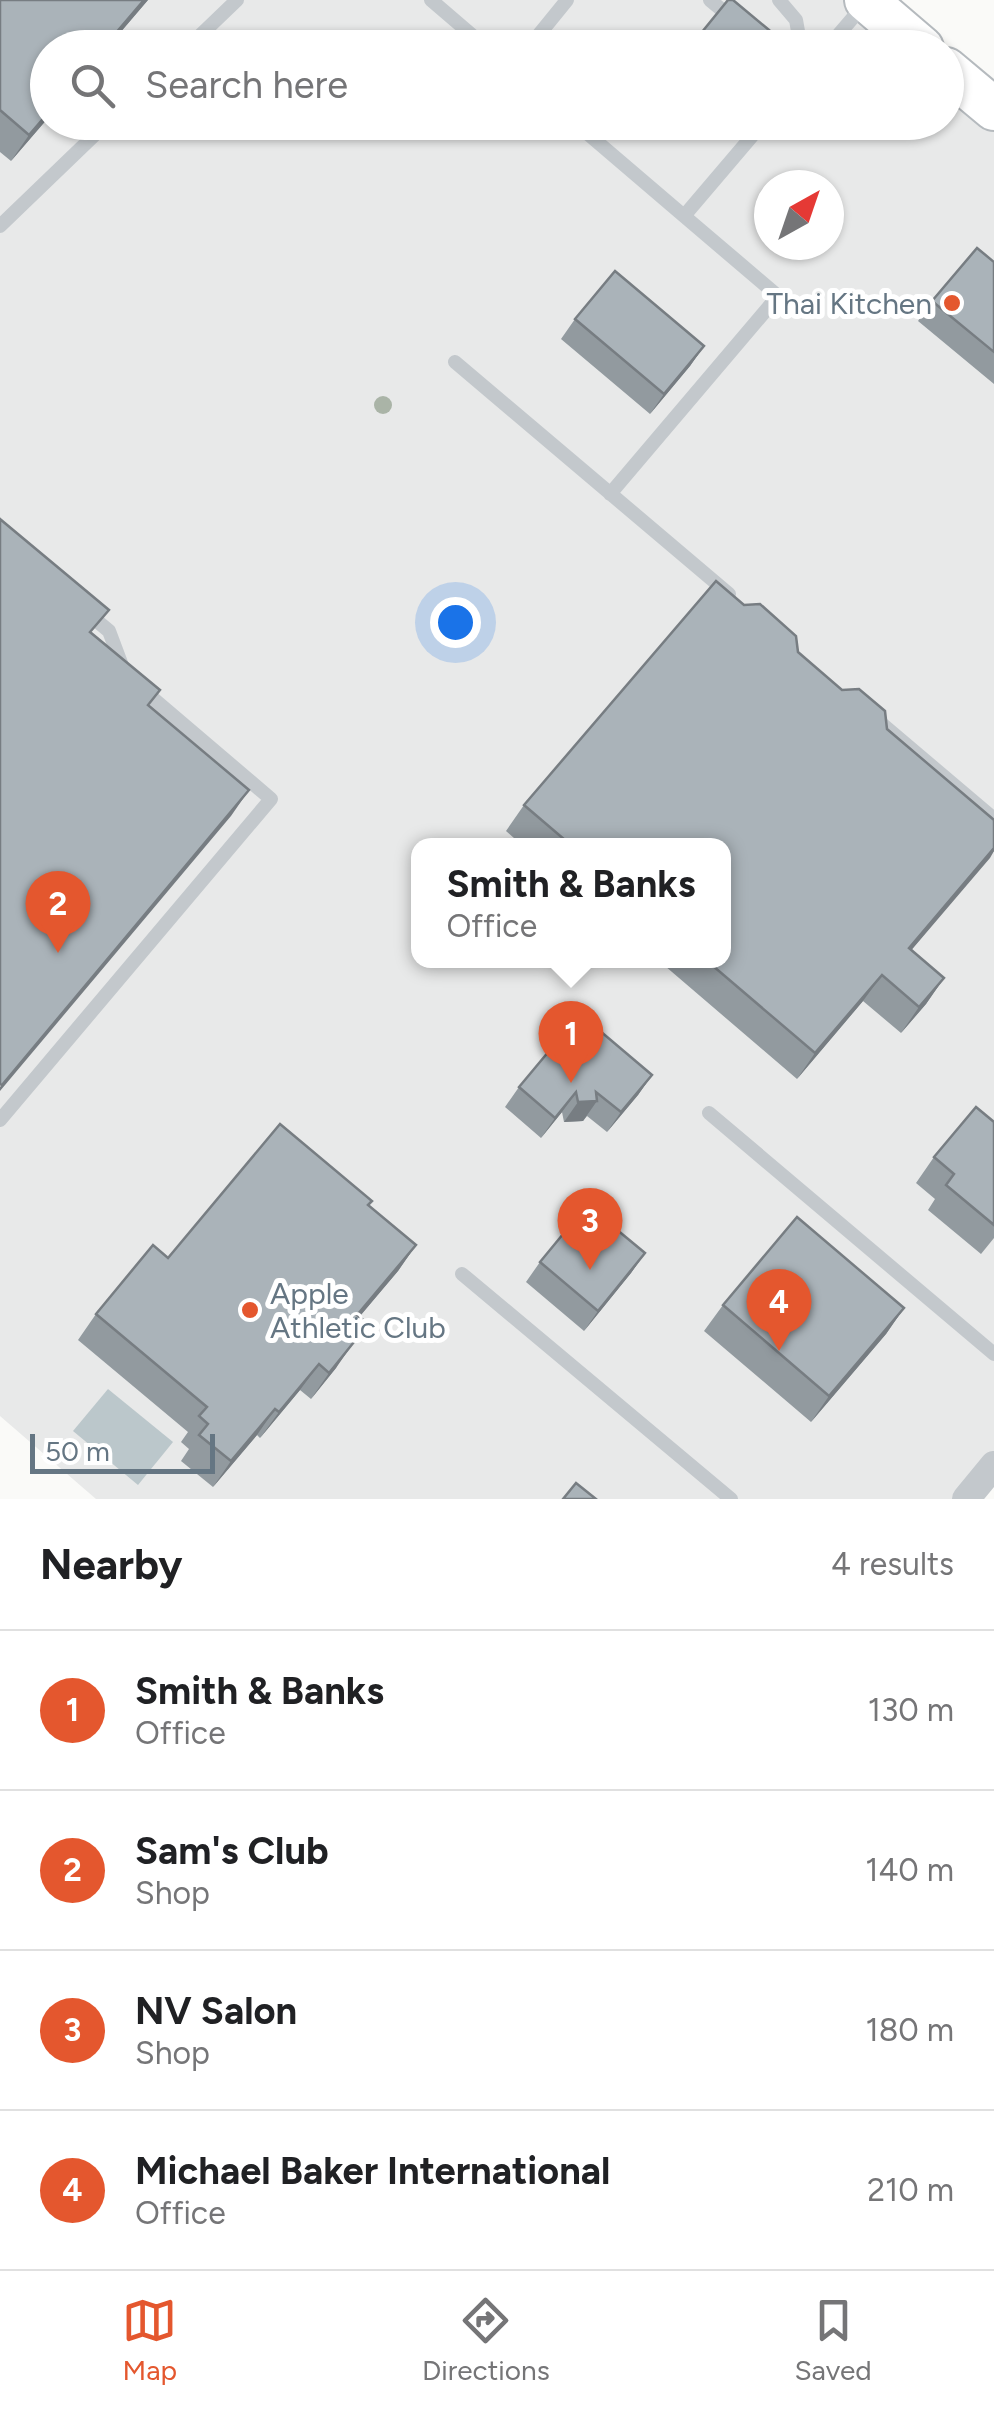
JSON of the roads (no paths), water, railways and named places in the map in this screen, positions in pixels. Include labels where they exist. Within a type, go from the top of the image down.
[{"type":"main road","points":[[867,0],[901,30]]},
{"type":"main road","points":[[964,83],[994,109]]},
{"type":"street","points":[[966,1499],[994,1466]]},
{"type":"lane","points":[[205,30],[236,0]]},
{"type":"lane","points":[[431,0],[466,30]]},
{"type":"lane","points":[[543,30],[567,0]]},
{"type":"lane","points":[[710,0],[741,26]]},
{"type":"lane","points":[[779,0],[796,20],[798,30]]},
{"type":"lane","points":[[843,30],[867,0]]},
{"type":"lane","points":[[0,226],[89,140]]},
{"type":"lane","points":[[595,140],[778,296],[610,494]]},
{"type":"lane","points":[[684,216],[749,140]]},
{"type":"lane","points":[[455,362],[736,600]]},
{"type":"lane","points":[[0,1120],[271,799],[126,675],[108,631],[66,596]]},
{"type":"lane","points":[[868,712],[994,818]]},
{"type":"lane","points":[[709,1113],[994,1354]]},
{"type":"lane","points":[[462,1274],[731,1499]]},
{"type":"place","name":"Thai Kitchen","points":[[952,303]]},
{"type":"place","name":"Sam's Club","points":[[58,953]]},
{"type":"place","name":"Smith & Banks","points":[[571,1083]]},
{"type":"place","name":"NV Salon","points":[[590,1270]]},
{"type":"place","name":"Apple Athletic Club","points":[[250,1310]]},
{"type":"place","name":"Michael Baker International","points":[[779,1351]]}]
